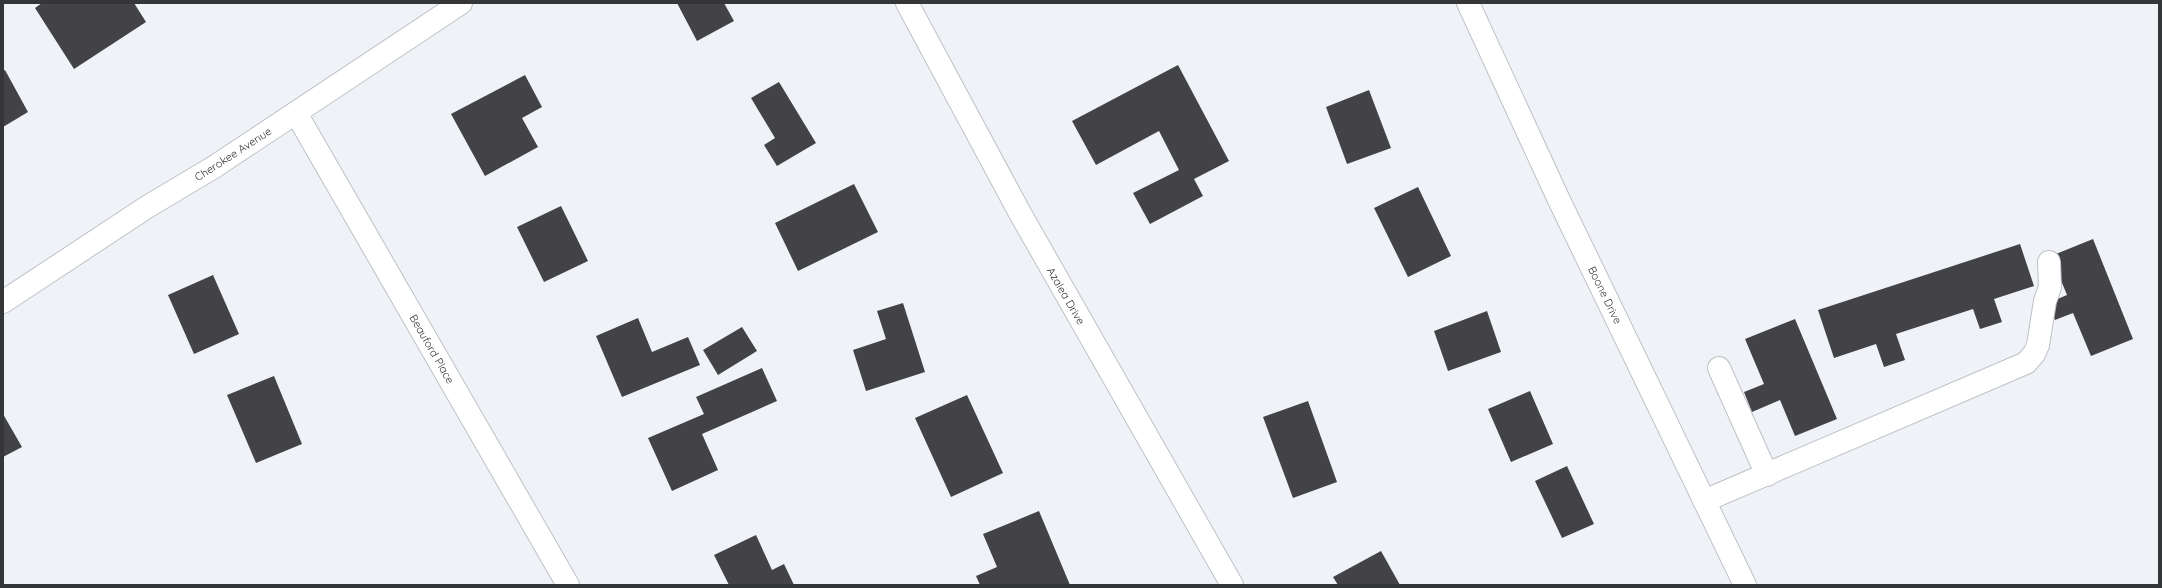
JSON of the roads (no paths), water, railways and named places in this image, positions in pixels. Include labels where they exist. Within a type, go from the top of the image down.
[{"type":"street","name":"Cherokee Avenue","points":[[3,302],[147,206],[214,167],[461,3]]},
{"type":"street","name":"Azalea Drive","points":[[906,3],[1021,216],[1232,585]]},
{"type":"street","name":"Boone Drive","points":[[1468,3],[1563,208],[1745,585]]},
{"type":"street","name":"Beauford Place","points":[[296,113],[568,585]]},
{"type":"street","points":[[1704,501],[2026,363],[2034,354],[2038,345],[2045,301],[2050,288],[2049,262]]},
{"type":"street","points":[[1719,368],[1767,474]]}]
